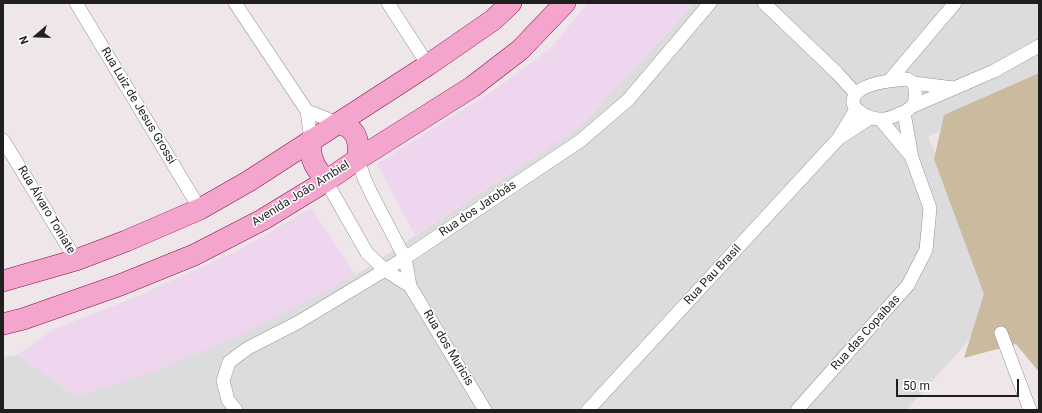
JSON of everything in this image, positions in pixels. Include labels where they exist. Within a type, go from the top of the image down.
[{"type":"main road","points":[[3,281],[76,260],[126,241],[200,208],[248,181],[428,65],[493,20],[511,3]]},
{"type":"main road","name":"Avenida João Ambiel","points":[[3,324],[23,319],[120,285],[194,255],[262,220],[326,181],[472,87],[520,50],[565,3]]},
{"type":"main road","points":[[338,123],[348,126],[355,134],[358,146],[358,159]]},
{"type":"main road","points":[[311,140],[310,150],[312,159],[326,181]]},
{"type":"street","name":"Rua Luiz de Jesus Grossi","points":[[76,3],[200,208]]},
{"type":"street","points":[[235,3],[307,111],[311,140]]},
{"type":"street","points":[[388,3],[428,65]]},
{"type":"street","name":"Rua dos Jatobás","points":[[236,410],[228,400],[223,380],[229,362],[248,348],[297,323],[405,258],[580,140],[628,100],[710,3]]},
{"type":"street","points":[[764,3],[837,72],[856,94]]},
{"type":"street","points":[[889,81],[955,3]]},
{"type":"street","name":"Rua Pau Brasil","points":[[838,139],[875,119],[909,109],[994,71],[1039,46]]},
{"type":"street","points":[[912,158],[909,109],[916,97],[911,81],[913,51]]},
{"type":"street","points":[[837,72],[867,87]]},
{"type":"street","points":[[912,158],[875,119],[856,109],[853,105],[856,94],[867,87],[889,81],[911,81],[955,88]]},
{"type":"street","name":"Rua Pau Brasil","points":[[588,410],[838,139],[856,109]]},
{"type":"street","points":[[307,111],[338,123]]},
{"type":"street","name":"Rua Álvaro Toniate","points":[[3,140],[76,260]]},
{"type":"street","name":"Rua das Copaíbas","points":[[798,410],[908,285],[926,250],[930,208],[912,158]]},
{"type":"street","name":"Rua dos Muricis","points":[[358,159],[371,193],[405,258],[410,286],[485,410]]},
{"type":"street","name":"Rua dos Muricis","points":[[326,181],[367,253],[385,270],[410,286]]},
{"type":"street","points":[[1001,333],[1025,407]]},
{"type":"shaded area","points":[[588,3],[694,3],[582,125],[415,235],[377,164],[494,90],[549,50]]},
{"type":"shaded area","points":[[694,3],[1039,3],[1039,76],[928,137],[1001,305],[906,410],[3,410],[3,357],[17,355],[77,397],[356,275],[582,125]]},
{"type":"shaded area","points":[[1037,74],[1039,75],[1039,372],[1016,344],[964,358],[984,294],[934,159],[944,115]]},
{"type":"shaded area","points":[[311,208],[356,275],[242,335],[151,373],[77,397],[17,355],[54,329],[129,300],[239,250]]}]
